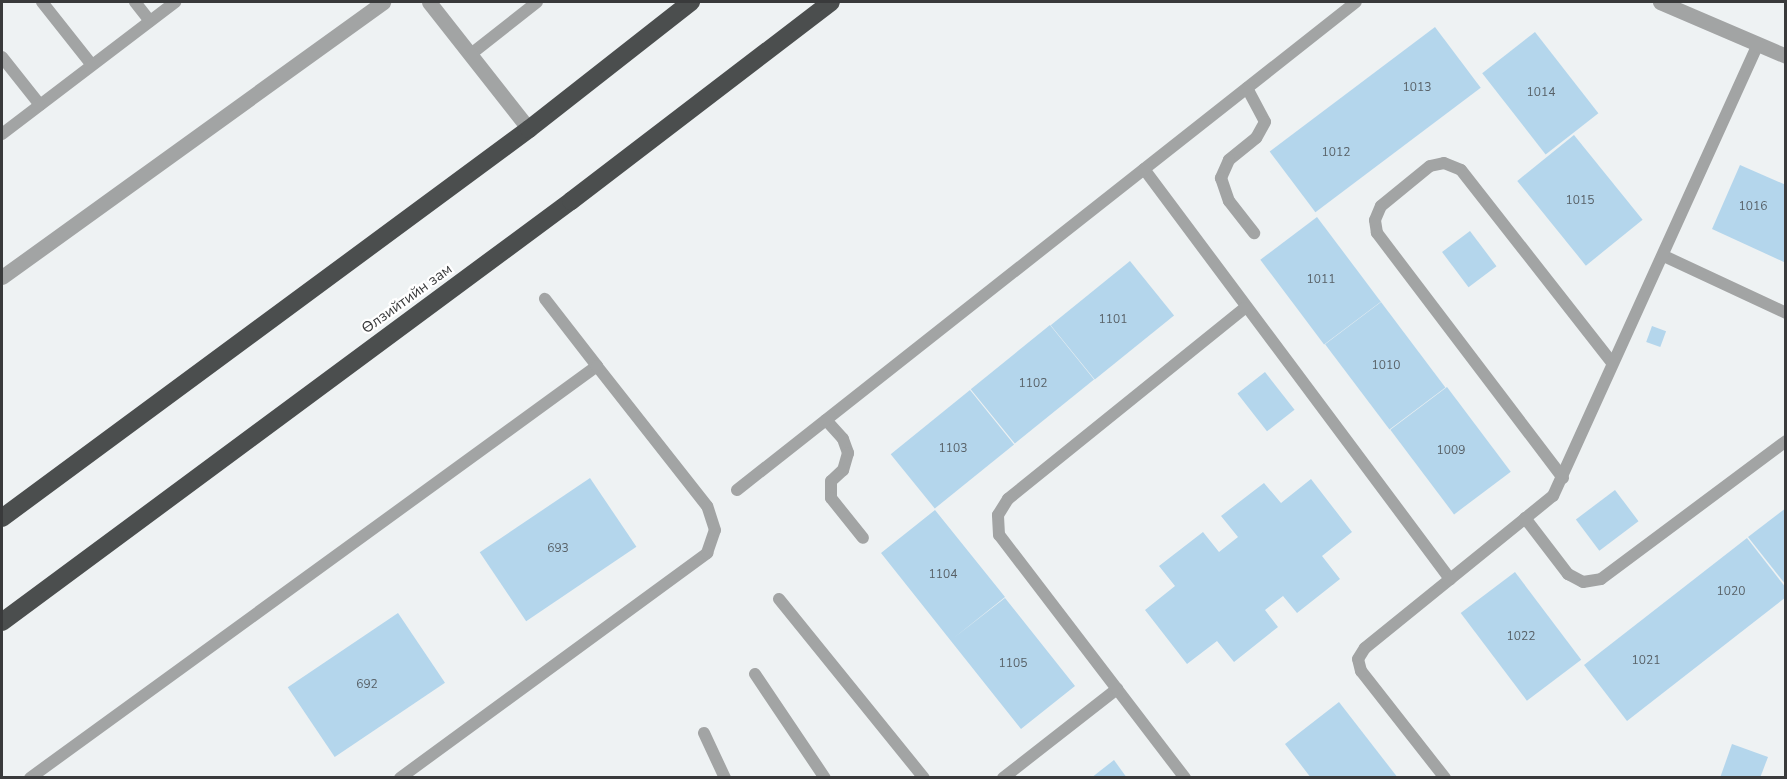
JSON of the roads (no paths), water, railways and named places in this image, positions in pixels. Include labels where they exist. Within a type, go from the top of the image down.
[{"type":"highway","points":[[2,518],[529,129],[691,2]]},
{"type":"highway","name":"Өлзийтийн зам","points":[[2,621],[571,201],[831,2]]},
{"type":"street","points":[[2,277],[383,2]]},
{"type":"street","points":[[429,2],[529,129]]},
{"type":"street","points":[[1660,2],[1785,56]]},
{"type":"lane","points":[[42,2],[92,65]]},
{"type":"lane","points":[[135,2],[150,21]]},
{"type":"lane","points":[[2,134],[175,2]]},
{"type":"lane","points":[[471,54],[537,2]]},
{"type":"lane","points":[[737,490],[1356,2]]},
{"type":"lane","points":[[1444,777],[1361,671],[1358,659],[1365,648],[1553,496],[1563,478],[1611,361],[1664,256],[1758,45]]},
{"type":"lane","points":[[2,57],[40,105]]},
{"type":"lane","points":[[1247,88],[1265,122],[1256,138],[1229,160],[1221,178],[1229,201],[1254,233]]},
{"type":"lane","points":[[1563,478],[1377,233],[1375,220],[1381,206],[1430,166],[1444,164],[1461,170],[1611,361]]},
{"type":"lane","points":[[1144,169],[1245,308],[1449,579]]},
{"type":"lane","points":[[1664,256],[1785,313]]},
{"type":"lane","points":[[400,777],[707,553],[715,530],[707,506],[545,300]]},
{"type":"lane","points":[[1185,777],[999,536],[998,515],[1008,499],[1245,308]]},
{"type":"lane","points":[[30,777],[597,366]]},
{"type":"lane","points":[[826,420],[843,439],[848,453],[843,470],[831,481],[831,498],[863,538]]},
{"type":"lane","points":[[1526,518],[1568,574],[1584,582],[1601,579],[1785,441]]},
{"type":"lane","points":[[779,599],[924,777]]},
{"type":"lane","points":[[755,674],[825,777]]},
{"type":"lane","points":[[1003,777],[1117,689]]},
{"type":"lane","points":[[704,733],[725,777]]}]
